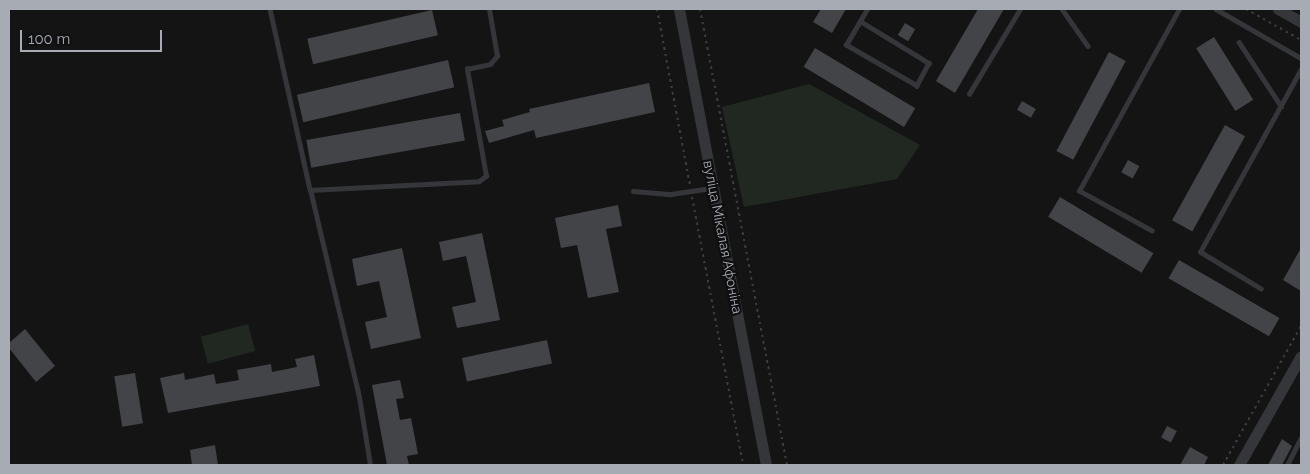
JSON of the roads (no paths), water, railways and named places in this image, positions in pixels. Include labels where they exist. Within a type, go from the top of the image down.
[{"type":"street","name":"вуліца Мікалая Афоніна","points":[[678,9],[766,465]]},
{"type":"street","points":[[1278,9],[1301,22]]},
{"type":"street","points":[[1239,465],[1301,356]]},
{"type":"lane","points":[[270,9],[359,397],[370,465]]},
{"type":"lane","points":[[310,190],[479,181],[486,176],[467,70],[490,64],[497,56],[489,9]]},
{"type":"lane","points":[[860,21],[930,63],[917,86],[846,45],[860,21],[867,9]]},
{"type":"lane","points":[[969,94],[1020,9]]},
{"type":"lane","points":[[1062,9],[1088,46]]},
{"type":"lane","points":[[1152,231],[1079,191],[1179,9]]},
{"type":"lane","points":[[1216,9],[1301,58]]},
{"type":"lane","points":[[1239,42],[1280,106]]},
{"type":"lane","points":[[1261,289],[1200,252],[1301,69]]},
{"type":"lane","points":[[633,191],[672,194],[714,188]]},
{"type":"lane","points":[[1287,465],[1301,440]]}]
